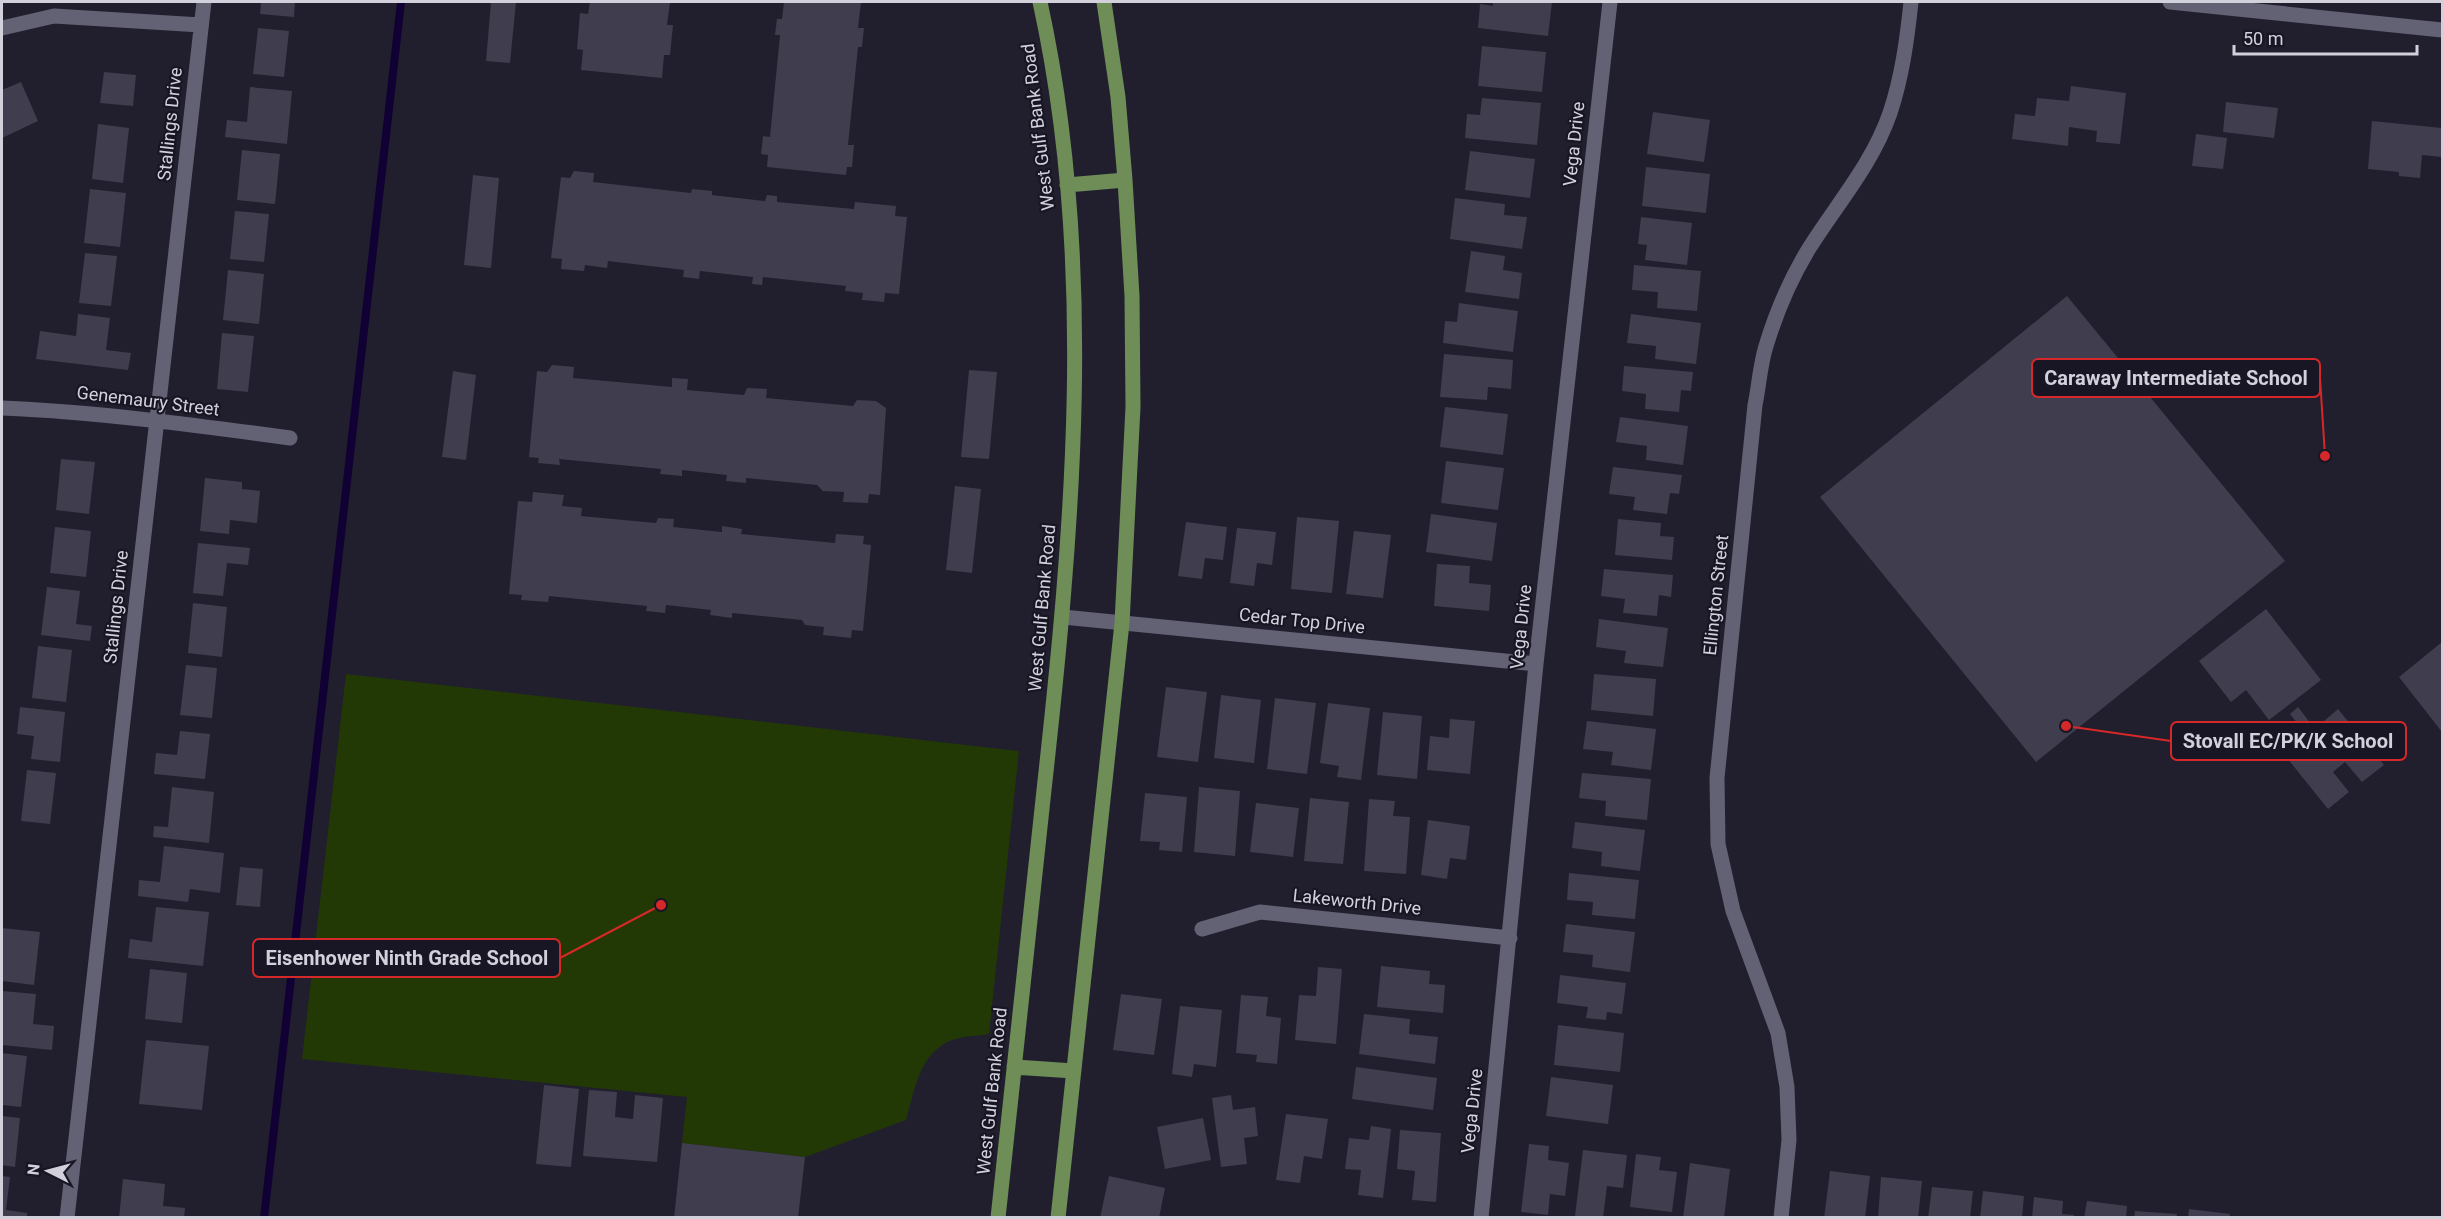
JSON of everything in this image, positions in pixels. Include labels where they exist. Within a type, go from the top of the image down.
[{"type":"main road","name":"West Gulf Bank Road","points":[[998,1218],[1063,617],[1076,400],[1067,185],[1060,118],[1040,2]]},
{"type":"main road","points":[[1058,1218],[1122,623],[1133,407],[1132,296],[1125,180],[1118,97],[1104,2]]},
{"type":"main road","points":[[1067,185],[1125,180]]},
{"type":"main road","points":[[1014,1067],[1074,1071]]},
{"type":"street","name":"Stallings Drive","points":[[67,1218],[204,2]]},
{"type":"street","name":"Vega Drive","points":[[1481,1218],[1536,664],[1610,2]]},
{"type":"street","name":"Ellington Street","points":[[1781,1218],[1789,1140],[1787,1087],[1778,1033],[1733,911],[1718,844],[1717,778],[1755,405],[1765,348],[1785,293],[1809,250],[1850,191],[1869,158],[1889,115],[1905,58],[1911,2]]},
{"type":"street","points":[[2170,2],[2216,4],[2442,30]]},
{"type":"street","points":[[2,28],[54,16],[201,25]]},
{"type":"street","name":"Genemaury Street","points":[[2,408],[58,410],[157,420],[290,438]]},
{"type":"street","name":"Cedar Top Drive","points":[[1063,617],[1536,664]]},
{"type":"street","name":"Lakeworth Drive","points":[[1202,929],[1260,912],[1510,938]]},
{"type":"green space","points":[[346,674],[1019,751],[989,1034],[952,1040],[932,1054],[920,1074],[906,1120],[805,1157],[682,1143],[687,1097],[302,1059]]},
{"type":"building","points":[[261,2],[295,2],[294,17],[260,14]]},
{"type":"building","points":[[491,2],[516,2],[510,63],[486,61]]},
{"type":"building","points":[[590,2],[670,2],[667,25],[673,25],[670,55],[664,55],[662,78],[581,70],[583,50],[577,49],[580,13],[588,14]]},
{"type":"building","points":[[784,2],[861,2],[858,28],[864,28],[862,47],[858,47],[848,145],[854,145],[852,167],[847,167],[846,175],[767,167],[768,155],[761,154],[763,136],[770,137],[780,35],[775,35],[777,19],[782,19]]},
{"type":"building","points":[[1493,2],[1552,2],[1548,36],[1478,28],[1480,4],[1493,6]]},
{"type":"building","points":[[258,28],[289,31],[284,77],[253,74]]},
{"type":"building","points":[[1482,46],[1546,52],[1542,92],[1478,86]]},
{"type":"building","points":[[104,72],[136,75],[133,106],[100,103]]},
{"type":"building","points":[[21,82],[38,121],[2,138],[2,90]]},
{"type":"building","points":[[2071,86],[2126,93],[2120,144],[2096,142],[2097,131],[2069,127],[2068,146],[2012,139],[2015,114],[2035,116],[2037,98],[2069,101]]},
{"type":"building","points":[[250,87],[292,91],[287,144],[225,137],[227,120],[247,122]]},
{"type":"building","points":[[1482,98],[1541,103],[1537,145],[1465,138],[1467,114],[1480,115]]},
{"type":"building","points":[[2226,102],[2278,108],[2274,138],[2223,132]]},
{"type":"building","points":[[1653,112],[1710,120],[1704,162],[1647,154]]},
{"type":"building","points":[[2372,121],[2442,128],[2442,157],[2422,155],[2420,178],[2399,176],[2399,172],[2368,169]]},
{"type":"building","points":[[98,124],[129,128],[123,183],[92,179]]},
{"type":"building","points":[[2196,134],[2227,138],[2223,169],[2192,166]]},
{"type":"building","points":[[242,150],[280,154],[275,204],[237,200]]},
{"type":"building","points":[[1470,151],[1535,159],[1530,198],[1465,190]]},
{"type":"building","points":[[1646,167],[1710,174],[1706,213],[1642,206]]},
{"type":"building","points":[[574,171],[594,173],[593,182],[691,193],[692,189],[712,191],[712,195],[765,201],[767,195],[777,196],[777,202],[854,209],[855,202],[896,206],[895,216],[907,217],[899,294],[885,293],[884,302],[862,300],[863,293],[845,291],[846,286],[763,277],[762,285],[752,284],[753,277],[700,271],[699,279],[683,277],[684,270],[608,261],[607,268],[585,265],[584,271],[561,269],[562,259],[551,258],[561,177],[570,178]]},
{"type":"building","points":[[473,175],[499,178],[491,268],[464,265]]},
{"type":"building","points":[[90,189],[126,193],[120,247],[84,243]]},
{"type":"building","points":[[1455,198],[1505,204],[1504,215],[1527,217],[1522,249],[1450,239]]},
{"type":"building","points":[[235,211],[269,214],[264,262],[230,259]]},
{"type":"building","points":[[1641,217],[1692,223],[1687,265],[1645,260],[1647,245],[1638,244]]},
{"type":"building","points":[[1471,251],[1505,256],[1503,270],[1522,273],[1519,299],[1465,292]]},
{"type":"building","points":[[85,253],[117,256],[111,306],[79,303]]},
{"type":"building","points":[[1634,265],[1701,271],[1697,311],[1657,308],[1658,292],[1632,290]]},
{"type":"building","points":[[228,270],[264,274],[259,324],[223,320]]},
{"type":"building","points":[[2067,296],[2285,561],[2036,762],[1820,497]]},
{"type":"building","points":[[1459,303],[1518,311],[1513,352],[1443,343],[1445,321],[1457,322]]},
{"type":"building","points":[[78,314],[110,318],[106,350],[131,353],[128,370],[36,359],[40,331],[76,336]]},
{"type":"building","points":[[1631,314],[1701,323],[1696,364],[1655,359],[1656,346],[1627,343]]},
{"type":"building","points":[[222,333],[254,336],[248,392],[217,389]]},
{"type":"building","points":[[1444,354],[1513,360],[1511,389],[1488,387],[1487,400],[1440,397]]},
{"type":"building","points":[[552,365],[574,367],[573,378],[672,387],[672,378],[688,379],[687,390],[744,395],[747,388],[767,389],[766,398],[853,406],[857,400],[876,401],[886,408],[880,495],[869,494],[868,503],[843,502],[844,492],[823,491],[817,485],[746,478],[746,483],[726,481],[727,475],[682,470],[682,476],[660,474],[661,469],[559,459],[560,465],[538,463],[539,458],[529,457],[537,371],[547,372]]},
{"type":"building","points":[[1624,366],[1693,372],[1691,391],[1681,390],[1679,412],[1645,409],[1646,394],[1622,391]]},
{"type":"building","points":[[969,370],[997,372],[989,459],[961,457]]},
{"type":"building","points":[[453,371],[476,375],[466,460],[442,457]]},
{"type":"building","points":[[1445,407],[1508,414],[1503,455],[1440,447]]},
{"type":"building","points":[[1620,417],[1688,426],[1683,465],[1646,460],[1647,446],[1616,442]]},
{"type":"building","points":[[61,459],[95,462],[89,514],[56,510]]},
{"type":"building","points":[[1446,461],[1504,468],[1498,510],[1441,503]]},
{"type":"building","points":[[1613,467],[1682,475],[1679,494],[1670,493],[1667,514],[1633,510],[1635,497],[1609,494]]},
{"type":"building","points":[[205,478],[242,482],[242,489],[260,491],[257,523],[230,520],[229,534],[200,531]]},
{"type":"building","points":[[955,486],[981,489],[972,573],[946,570]]},
{"type":"building","points":[[533,492],[564,495],[562,506],[582,508],[581,516],[656,523],[658,518],[674,519],[673,527],[722,532],[722,526],[742,529],[741,534],[835,543],[836,534],[864,536],[863,544],[871,545],[863,631],[852,630],[851,638],[823,635],[824,627],[805,625],[802,620],[732,613],[732,618],[710,615],[711,610],[666,605],[665,613],[646,611],[647,606],[549,596],[548,602],[521,600],[522,595],[509,594],[518,501],[532,502]]},
{"type":"building","points":[[1431,514],[1497,523],[1492,561],[1426,552]]},
{"type":"building","points":[[1297,517],[1339,521],[1332,593],[1291,589]]},
{"type":"building","points":[[1618,519],[1661,523],[1660,536],[1674,537],[1672,560],[1615,555]]},
{"type":"building","points":[[1186,522],[1227,527],[1223,560],[1205,558],[1202,579],[1178,576]]},
{"type":"building","points":[[55,527],[91,531],[86,577],[50,573]]},
{"type":"building","points":[[1237,528],[1276,532],[1272,565],[1257,563],[1254,586],[1230,583]]},
{"type":"building","points":[[1354,531],[1391,535],[1383,598],[1346,594]]},
{"type":"building","points":[[198,543],[250,548],[248,565],[227,563],[223,596],[193,593]]},
{"type":"building","points":[[1437,564],[1470,566],[1469,583],[1491,585],[1489,611],[1434,606]]},
{"type":"building","points":[[1604,569],[1673,575],[1671,597],[1659,595],[1657,616],[1623,613],[1625,599],[1601,596]]},
{"type":"building","points":[[47,587],[80,591],[76,624],[92,626],[90,641],[41,635]]},
{"type":"building","points":[[193,603],[227,607],[222,657],[188,653]]},
{"type":"building","points":[[2266,609],[2321,680],[2269,720],[2246,690],[2231,702],[2199,661]]},
{"type":"building","points":[[1599,619],[1668,628],[1663,667],[1624,663],[1626,651],[1596,647]]},
{"type":"building","points":[[2442,642],[2442,732],[2399,677]]},
{"type":"building","points":[[38,646],[72,650],[66,702],[32,698]]},
{"type":"building","points":[[186,665],[217,668],[212,718],[180,715]]},
{"type":"building","points":[[1594,674],[1656,679],[1653,716],[1591,710]]},
{"type":"building","points":[[1166,687],[1207,692],[1198,762],[1157,757]]},
{"type":"building","points":[[1221,695],[1261,700],[1254,763],[1214,758]]},
{"type":"building","points":[[1275,698],[1316,703],[1307,774],[1267,769]]},
{"type":"building","points":[[1328,703],[1370,708],[1361,780],[1337,777],[1339,766],[1320,763]]},
{"type":"building","points":[[20,707],[65,712],[60,762],[31,759],[34,736],[17,734]]},
{"type":"building","points":[[2298,707],[2315,729],[2338,709],[2384,765],[2362,782],[2345,762],[2333,772],[2349,792],[2328,809],[2283,753],[2306,734],[2290,714]]},
{"type":"building","points":[[1383,712],[1422,716],[1417,779],[1377,775]]},
{"type":"building","points":[[1450,719],[1475,721],[1470,774],[1427,770],[1430,736],[1449,738]]},
{"type":"building","points":[[1587,721],[1656,729],[1651,770],[1611,765],[1613,752],[1583,749]]},
{"type":"building","points":[[180,731],[210,734],[205,779],[154,774],[156,753],[177,755]]},
{"type":"building","points":[[27,770],[56,773],[50,824],[21,821]]},
{"type":"building","points":[[1582,773],[1651,779],[1647,820],[1605,816],[1606,801],[1579,798]]},
{"type":"building","points":[[172,787],[214,792],[209,843],[153,837],[154,826],[168,827]]},
{"type":"building","points":[[1199,787],[1240,791],[1235,856],[1194,852]]},
{"type":"building","points":[[1145,793],[1187,797],[1182,852],[1159,850],[1160,842],[1140,841]]},
{"type":"building","points":[[1310,798],[1349,802],[1343,864],[1304,861]]},
{"type":"building","points":[[1369,799],[1395,801],[1393,816],[1410,817],[1406,874],[1364,871]]},
{"type":"building","points":[[1256,803],[1299,808],[1293,857],[1250,852]]},
{"type":"building","points":[[1428,820],[1470,826],[1466,860],[1450,858],[1447,879],[1421,875]]},
{"type":"building","points":[[1575,822],[1645,830],[1640,871],[1601,866],[1602,852],[1572,848]]},
{"type":"building","points":[[164,846],[224,853],[220,893],[190,889],[188,902],[138,896],[139,880],[160,882]]},
{"type":"building","points":[[240,867],[263,869],[260,907],[236,905]]},
{"type":"building","points":[[1569,873],[1639,880],[1635,919],[1592,915],[1593,902],[1567,900]]},
{"type":"building","points":[[156,907],[209,912],[203,966],[128,958],[130,939],[152,942]]},
{"type":"building","points":[[1566,924],[1635,932],[1630,972],[1592,967],[1593,955],[1563,952]]},
{"type":"building","points":[[2,928],[40,932],[34,985],[2,981]]},
{"type":"building","points":[[1381,966],[1430,971],[1429,984],[1445,985],[1443,1013],[1377,1007]]},
{"type":"building","points":[[1318,967],[1342,969],[1336,1044],[1295,1040],[1299,995],[1316,996]]},
{"type":"building","points":[[150,969],[187,973],[182,1023],[145,1019]]},
{"type":"building","points":[[1560,975],[1626,983],[1622,1014],[1607,1012],[1606,1020],[1586,1018],[1588,1007],[1557,1003]]},
{"type":"building","points":[[2,991],[36,994],[33,1024],[54,1026],[52,1050],[2,1045]]},
{"type":"building","points":[[1121,994],[1162,999],[1154,1055],[1113,1050]]},
{"type":"building","points":[[1241,995],[1268,997],[1266,1016],[1281,1018],[1277,1064],[1256,1062],[1257,1055],[1236,1053]]},
{"type":"building","points":[[1180,1006],[1222,1010],[1216,1067],[1194,1064],[1192,1077],[1172,1074]]},
{"type":"building","points":[[1364,1014],[1410,1019],[1409,1034],[1438,1037],[1435,1064],[1359,1054]]},
{"type":"building","points":[[1558,1025],[1624,1033],[1620,1072],[1554,1065]]},
{"type":"building","points":[[146,1040],[209,1046],[202,1110],[139,1104]]},
{"type":"building","points":[[2,1053],[27,1056],[21,1107],[2,1105]]},
{"type":"building","points":[[1356,1067],[1437,1078],[1433,1110],[1352,1099]]},
{"type":"building","points":[[1551,1077],[1613,1085],[1608,1124],[1546,1116]]},
{"type":"building","points":[[544,1085],[579,1089],[571,1167],[536,1164]]},
{"type":"building","points":[[589,1090],[617,1092],[615,1117],[633,1119],[635,1095],[663,1098],[657,1162],[583,1156]]},
{"type":"building","points":[[1231,1095],[1233,1110],[1255,1107],[1258,1136],[1244,1138],[1247,1164],[1221,1167],[1212,1098]]},
{"type":"building","points":[[1286,1114],[1328,1119],[1322,1159],[1304,1156],[1300,1183],[1276,1180]]},
{"type":"building","points":[[2,1116],[20,1118],[15,1167],[2,1165]]},
{"type":"building","points":[[1203,1118],[1211,1160],[1165,1169],[1157,1127]]},
{"type":"building","points":[[1371,1126],[1391,1129],[1383,1198],[1358,1195],[1361,1170],[1345,1169],[1349,1138],[1369,1140]]},
{"type":"building","points":[[1400,1130],[1441,1133],[1436,1202],[1412,1200],[1415,1171],[1397,1169]]},
{"type":"building","points":[[682,1143],[805,1157],[798,1218],[674,1218]]},
{"type":"building","points":[[1529,1144],[1549,1146],[1548,1160],[1569,1163],[1565,1196],[1550,1194],[1548,1215],[1521,1212]]},
{"type":"building","points":[[1583,1150],[1627,1155],[1623,1188],[1607,1186],[1603,1218],[1575,1216]]},
{"type":"building","points":[[1636,1154],[1661,1157],[1659,1170],[1677,1172],[1672,1212],[1630,1207]]},
{"type":"building","points":[[1690,1163],[1730,1169],[1724,1218],[1683,1218]]},
{"type":"building","points":[[1830,1171],[1870,1176],[1865,1218],[1824,1218]]},
{"type":"building","points":[[2,1176],[10,1177],[6,1210],[27,1213],[27,1218],[2,1218]]},
{"type":"building","points":[[1109,1176],[1165,1188],[1159,1218],[1100,1218]]},
{"type":"building","points":[[1881,1177],[1922,1181],[1918,1218],[1878,1218]]},
{"type":"building","points":[[123,1179],[165,1184],[163,1206],[185,1208],[184,1218],[119,1218]]},
{"type":"building","points":[[1932,1187],[1973,1191],[1970,1218],[1928,1218]]},
{"type":"building","points":[[1983,1191],[2024,1196],[2022,1218],[1980,1218]]},
{"type":"building","points":[[2034,1197],[2063,1201],[2062,1214],[2074,1215],[2073,1218],[2032,1218]]},
{"type":"building","points":[[2087,1201],[2127,1206],[2126,1218],[2084,1218]]},
{"type":"building","points":[[2189,1209],[2230,1214],[2229,1218],[2188,1218]]},
{"type":"building","points":[[2135,1211],[2177,1214],[2176,1218],[2134,1218]]},
{"type":"waterway","points":[[264,1218],[401,2]]},
{"type":"place","name":"Caraway Intermediate School","points":[[2325,456]]},
{"type":"place","name":"Stovall EC/PK/K School","points":[[2066,726]]},
{"type":"place","name":"Eisenhower Ninth Grade School","points":[[661,905]]}]
